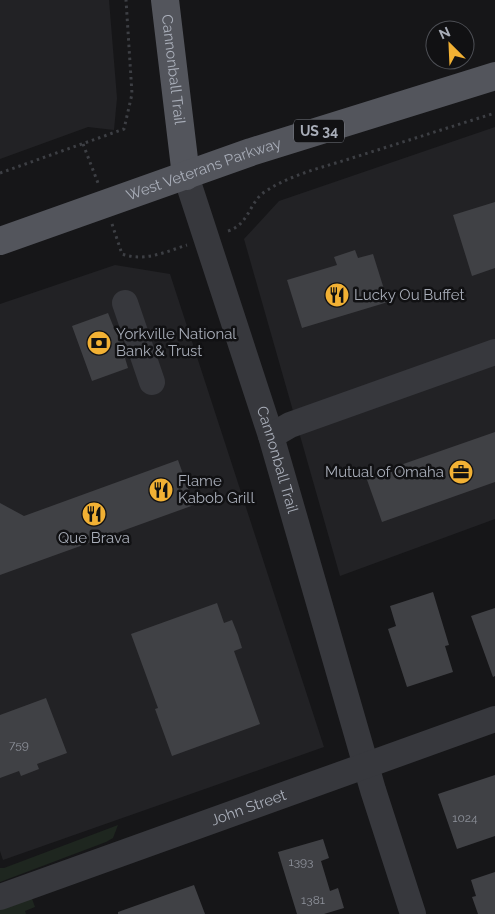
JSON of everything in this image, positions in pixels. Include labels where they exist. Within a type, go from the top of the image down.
[{"type":"main road","name":"Cannonball Trail","points":[[165,0],[186,176]]},
{"type":"main road","name":"West Veterans Parkway","points":[[0,241],[251,152],[495,76]]},
{"type":"street","name":"Cannonball Trail","points":[[186,176],[271,436],[366,764],[414,914]]},
{"type":"street","points":[[125,303],[152,382]]},
{"type":"street","points":[[271,436],[290,425],[495,352]]},
{"type":"street","name":"John Street","points":[[0,897],[495,718]]},
{"type":"path","points":[[0,173],[124,129],[132,94],[126,0]]},
{"type":"path","points":[[226,232],[237,228],[247,218],[255,203],[265,191],[300,175],[495,113]]},
{"type":"path","points":[[83,144],[90,160]]},
{"type":"path","points":[[118,244],[122,254],[131,257],[152,257],[168,251]]},
{"type":"shaded area","points":[[0,0],[109,0],[117,98],[114,130],[88,127],[0,159]]},
{"type":"shaded area","points":[[495,127],[495,519],[340,576],[244,239],[279,201]]},
{"type":"shaded area","points":[[115,265],[170,274],[324,747],[3,860],[0,851],[0,304]]},
{"type":"shaded area","points":[[118,825],[113,838],[106,842],[0,882],[0,868]]},
{"type":"shaded area","points":[[31,896],[35,907],[25,911],[26,914],[0,914],[0,909]]},
{"type":"building","points":[[495,202],[495,268],[472,276],[453,215]]},
{"type":"building","points":[[355,250],[358,258],[373,254],[388,302],[302,328],[287,280],[337,265],[334,257]]},
{"type":"building","name":"Yorkville National Bank & Trust","points":[[108,313],[114,328],[117,326],[128,357],[125,358],[128,368],[92,381],[72,326]]},
{"type":"building","points":[[495,432],[495,482],[382,522],[366,477]]},
{"type":"building","points":[[178,460],[194,505],[0,575],[0,503],[24,516]]},
{"type":"building","points":[[433,592],[449,645],[445,646],[453,672],[407,687],[388,629],[396,626],[390,606]]},
{"type":"building","points":[[217,603],[224,623],[232,620],[238,635],[242,648],[234,651],[260,724],[172,756],[155,709],[158,708],[131,634]]},
{"type":"building","points":[[495,608],[495,676],[493,677],[471,616]]},
{"type":"building","points":[[46,698],[67,753],[37,764],[39,769],[21,776],[19,771],[0,778],[0,715]]},
{"type":"building","points":[[495,775],[495,836],[457,849],[438,794]]},
{"type":"building","points":[[323,839],[329,858],[321,861],[330,891],[338,888],[344,908],[324,914],[297,914],[278,852]]},
{"type":"building","points":[[495,872],[495,914],[478,914],[472,897],[476,896],[471,880]]},
{"type":"building","points":[[194,885],[205,914],[118,914],[118,912]]},
{"type":"place","name":"Lucky Ou Buffet","points":[[337,295]]},
{"type":"place","name":"Yorkville National Bank & Trust","points":[[99,343]]},
{"type":"place","name":"Mutual of Omaha","points":[[461,472]]},
{"type":"place","name":"Flame Kabob Grill","points":[[161,490]]},
{"type":"place","name":"Que Brava","points":[[94,514]]}]
